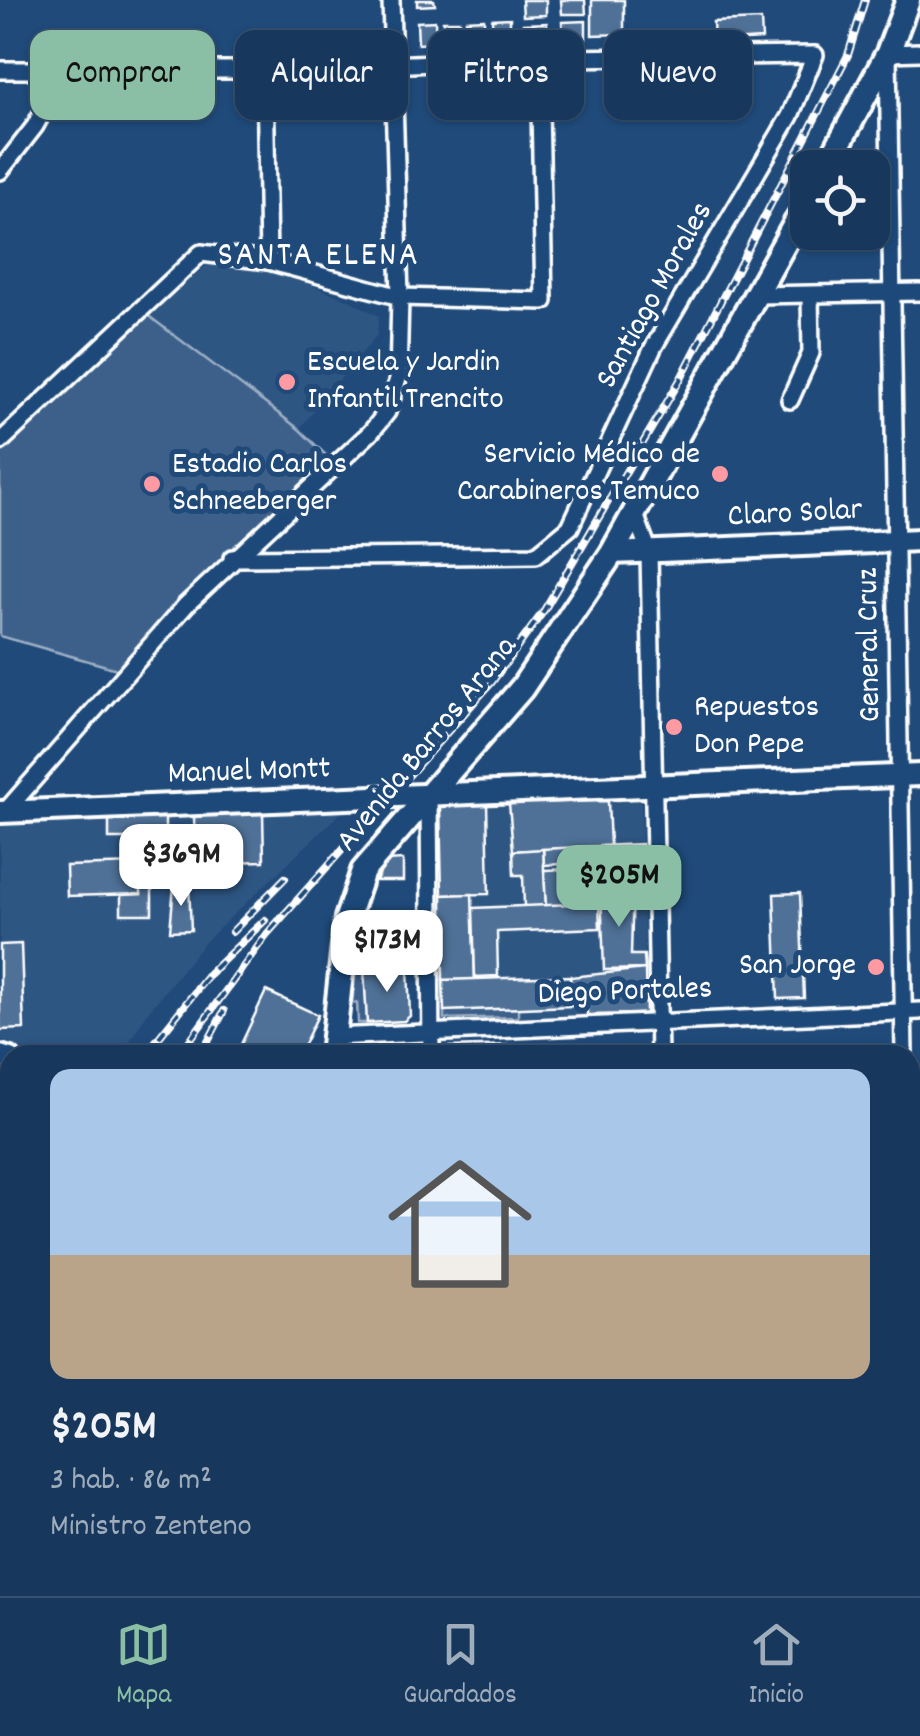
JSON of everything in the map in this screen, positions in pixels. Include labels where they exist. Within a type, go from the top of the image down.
[{"type":"main road","points":[[836,150],[888,54],[908,0]]},
{"type":"main road","name":"Avenida Barros Arana","points":[[329,1045],[347,918],[356,885],[380,846],[522,688],[612,553],[790,235]]},
{"type":"street","points":[[391,0],[392,30]]},
{"type":"street","points":[[888,54],[920,52]]},
{"type":"street","name":"General Cruz","points":[[888,54],[897,541],[910,775],[902,865],[912,1012],[906,1045]]},
{"type":"street","name":"Santiago Morales","points":[[232,558],[536,555],[570,526],[653,348],[790,116],[816,55],[584,59]]},
{"type":"street","points":[[0,70],[30,70]]},
{"type":"street","points":[[0,170],[37,120]]},
{"type":"street","points":[[266,120],[268,261]]},
{"type":"street","points":[[2,812],[232,558],[388,412],[398,380],[400,297],[395,120]]},
{"type":"street","points":[[0,442],[201,253],[268,261],[400,297],[544,301],[540,120]]},
{"type":"street","points":[[756,296],[920,292]]},
{"type":"street","points":[[790,400],[812,353],[810,294]]},
{"type":"street","points":[[635,514],[649,552],[659,1045]]},
{"type":"street","name":"Claro Solar","points":[[612,553],[920,540]]},
{"type":"street","name":"Manuel Montt","points":[[2,812],[910,775]]},
{"type":"street","points":[[429,794],[431,1045]]},
{"type":"street","points":[[902,865],[920,865]]},
{"type":"street","name":"Diego Portales","points":[[351,1045],[430,1031],[912,1012]]},
{"type":"shaded area","name":"Escuela y Jardin Infantil Trencito","points":[[209,264],[272,270],[379,316],[377,335],[299,429],[146,314]]},
{"type":"shaded area","name":"Estadio Carlos Schneeberger","points":[[146,314],[299,429],[331,460],[223,559],[117,669],[0,636],[0,453]]},
{"type":"shaded area","points":[[641,800],[646,1014],[444,1019],[440,805]]},
{"type":"shaded area","points":[[347,807],[204,943],[148,1012],[127,1045],[14,1045],[0,1039],[0,818]]},
{"type":"shaded area","points":[[363,909],[367,1023],[358,1023],[357,1003],[352,1003]]},
{"type":"shaded area","points":[[518,1008],[518,1017],[444,1019],[444,1011]]},
{"type":"building","points":[[417,0],[434,0],[435,5],[417,6]]},
{"type":"building","points":[[522,0],[546,0],[546,15],[523,16]]},
{"type":"building","points":[[561,0],[585,0],[586,14],[562,14]]},
{"type":"building","points":[[592,0],[624,0],[624,30],[604,30],[604,35],[592,35]]},
{"type":"building","points":[[510,18],[510,30],[492,30],[492,19]]},
{"type":"building","points":[[484,19],[484,30],[466,30],[466,20]]},
{"type":"building","points":[[761,20],[762,39],[752,40],[752,30],[713,30],[713,22]]},
{"type":"building","points":[[435,21],[435,30],[428,30],[428,43],[418,44],[417,22]]},
{"type":"building","points":[[443,21],[460,21],[460,30],[443,30]]},
{"type":"building","points":[[586,21],[586,39],[584,30],[562,30],[562,22]]},
{"type":"building","points":[[547,23],[547,30],[523,30],[523,24]]},
{"type":"building","points":[[608,801],[610,846],[513,851],[509,803]]},
{"type":"building","points":[[487,803],[489,894],[442,895],[440,805]]},
{"type":"building","points":[[263,812],[264,861],[195,863],[194,814]]},
{"type":"building","points":[[109,817],[165,817],[165,839],[109,839]]},
{"type":"building","points":[[642,844],[642,860],[632,860],[633,887],[601,889],[599,846]]},
{"type":"building","points":[[599,846],[600,862],[544,865],[543,849]]},
{"type":"building","points":[[543,849],[546,906],[524,907],[523,875],[514,875],[513,851]]},
{"type":"building","points":[[403,860],[403,881],[376,881],[386,861]]},
{"type":"building","points":[[152,863],[152,914],[121,914],[121,895],[141,894],[140,864]]},
{"type":"building","points":[[140,864],[141,894],[67,896],[66,866]]},
{"type":"building","points":[[600,868],[601,903],[546,906],[544,870]]},
{"type":"building","points":[[189,884],[191,930],[170,931],[174,885]]},
{"type":"building","points":[[633,887],[631,955],[644,955],[645,969],[604,970],[601,889]]},
{"type":"building","points":[[800,893],[804,998],[778,999],[774,894]]},
{"type":"building","points":[[472,894],[475,980],[443,980],[442,895]]},
{"type":"building","points":[[599,903],[600,928],[497,932],[498,976],[475,977],[473,908]]},
{"type":"building","points":[[21,944],[24,1029],[0,1030],[0,945]]},
{"type":"building","points":[[408,967],[410,1016],[404,1021],[367,1023],[364,969]]},
{"type":"building","points":[[645,969],[646,1014],[587,1015],[587,1006],[571,1006],[570,977]]},
{"type":"building","points":[[570,976],[571,1006],[444,1011],[443,980]]},
{"type":"building","points":[[266,991],[318,1015],[304,1045],[241,1045]]},
{"type":"railway","points":[[186,1045],[267,934],[492,682],[543,612],[680,380],[848,55],[865,0]]},
{"type":"railway","points":[[232,932],[285,878]]},
{"type":"railway","points":[[153,1045],[210,973],[265,920]]},
{"type":"railway","points":[[206,1045],[224,1011]]},
{"type":"place","name":"Escuela y Jardin Infantil Trencito","points":[[287,382]]},
{"type":"place","name":"Servicio Médico de Carabineros Temuco","points":[[720,474]]},
{"type":"place","name":"Estadio Carlos Schneeberger","points":[[152,484]]},
{"type":"place","name":"Repuestos Don Pepe","points":[[674,727]]},
{"type":"place","name":"San Jorge","points":[[876,967]]},
{"type":"district","name":"SANTA ELENA","points":[[319,257]]}]
